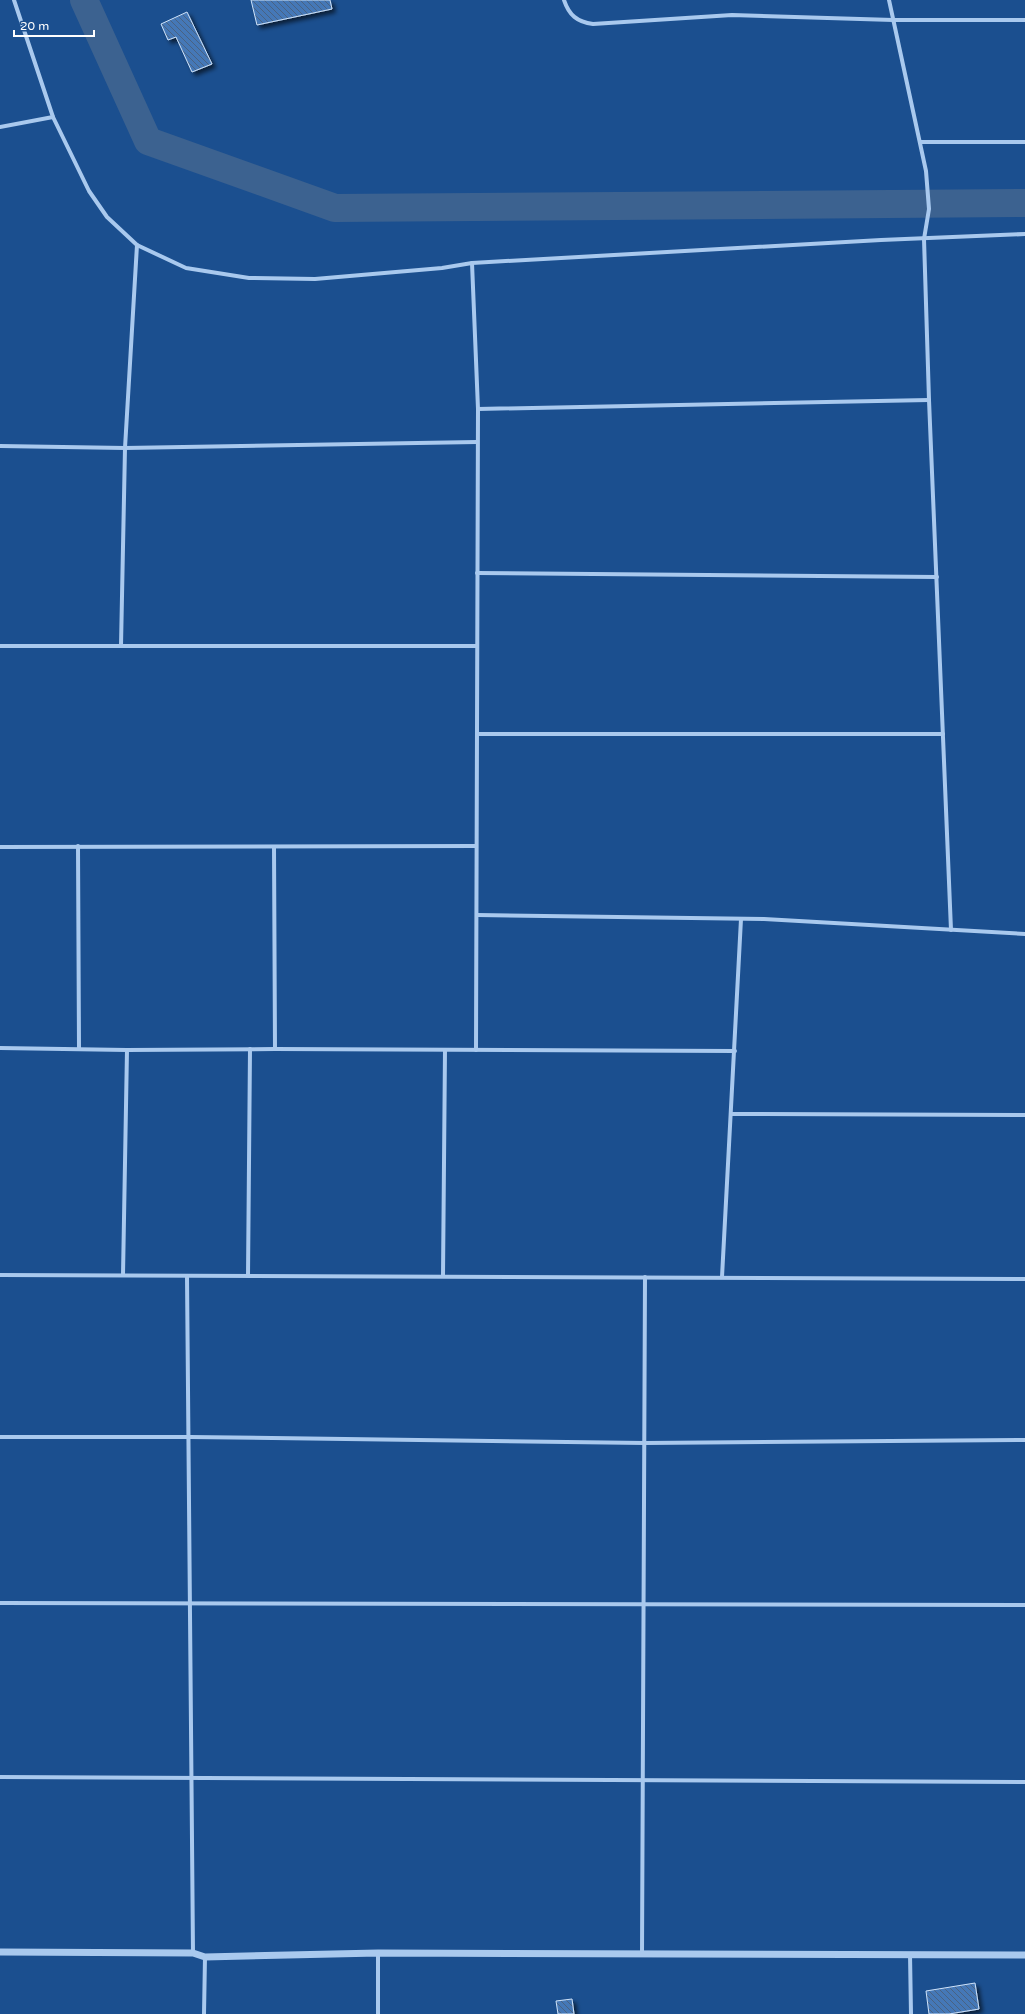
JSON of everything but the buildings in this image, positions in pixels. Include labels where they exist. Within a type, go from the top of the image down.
[{"type":"street","points":[[14,0],[53,117],[89,191],[107,217],[137,245],[186,268],[249,278],[315,279],[442,268],[472,263],[1025,234]]},
{"type":"street","points":[[564,0],[572,16],[582,23],[593,24],[732,15],[893,20],[1025,20]]},
{"type":"street","points":[[889,0],[926,171],[929,208],[924,239],[928,400],[937,577],[951,930]]},
{"type":"street","points":[[0,127],[53,117]]},
{"type":"street","points":[[920,142],[1025,142]]},
{"type":"street","points":[[121,646],[125,448],[137,245]]},
{"type":"street","points":[[472,263],[478,409],[476,1050]]},
{"type":"street","points":[[478,409],[928,400]]},
{"type":"street","points":[[0,446],[125,448],[478,442]]},
{"type":"street","points":[[477,573],[937,577]]},
{"type":"street","points":[[0,646],[477,646]]},
{"type":"street","points":[[477,734],[943,734]]},
{"type":"street","points":[[0,846],[476,846]]},
{"type":"street","points":[[78,846],[79,1048]]},
{"type":"street","points":[[274,846],[275,1049]]},
{"type":"street","points":[[477,916],[741,919],[1025,934]]},
{"type":"street","points":[[722,1277],[741,919]]},
{"type":"street","points":[[0,1048],[79,1048],[127,1050],[275,1049],[735,1051]]},
{"type":"street","points":[[248,1276],[250,1049]]},
{"type":"street","points":[[123,1275],[127,1050]]},
{"type":"street","points":[[443,1276],[445,1050]]},
{"type":"street","points":[[731,1114],[1025,1115]]},
{"type":"street","points":[[0,1275],[1025,1279]]},
{"type":"street","points":[[186,1276],[192,1603],[191,1778],[193,1953]]},
{"type":"street","points":[[642,1954],[642,1780],[645,1604],[645,1277]]},
{"type":"street","points":[[0,1437],[190,1437],[645,1443],[1025,1440]]},
{"type":"street","points":[[0,1603],[1025,1605]]},
{"type":"street","points":[[0,1777],[1025,1782]]},
{"type":"street","points":[[0,1952],[193,1953],[205,1957],[378,1953],[1025,1955]]},
{"type":"street","points":[[378,1953],[378,2014]]},
{"type":"street","points":[[910,1954],[911,2014]]},
{"type":"street","points":[[204,2014],[205,1957]]},
{"type":"waterway","points":[[84,0],[148,141],[335,208],[1025,203]]}]
